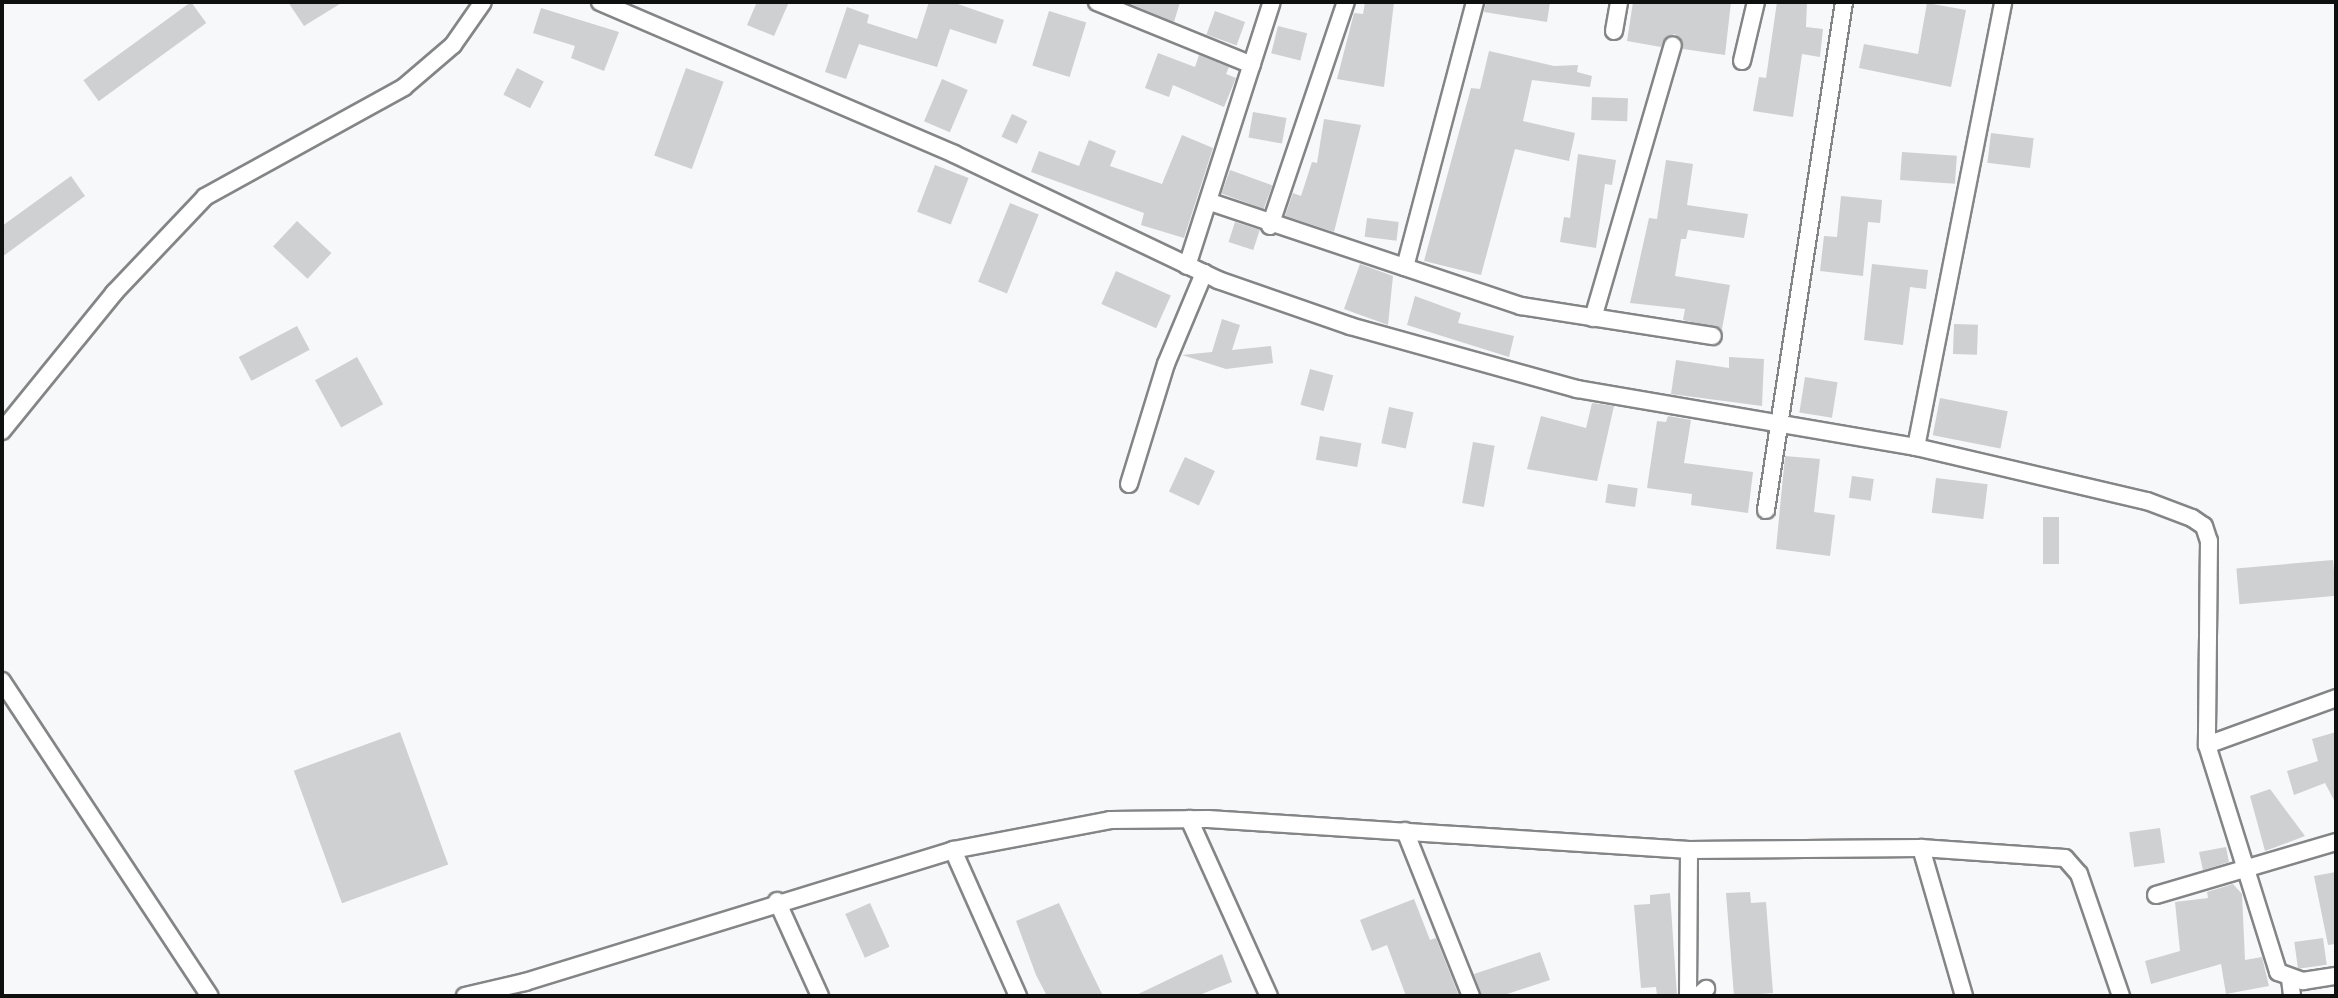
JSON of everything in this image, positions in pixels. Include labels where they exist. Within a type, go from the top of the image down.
[{"type":"street","points":[[2,431],[114,293],[205,197],[404,87],[453,45],[483,2]]},
{"type":"street","points":[[600,2],[954,154],[1187,266],[1350,326],[1577,389],[1916,447],[2147,501],[2204,526],[2209,541],[2207,745],[2278,972],[2291,987],[2336,976]]},
{"type":"street","points":[[1097,2],[1252,65]]},
{"type":"street","points":[[1187,266],[1272,2]]},
{"type":"street","points":[[1270,226],[1346,2]]},
{"type":"street","points":[[1405,267],[1475,2]]},
{"type":"street","points":[[1614,31],[1619,2]]},
{"type":"street","points":[[1742,61],[1756,2]]},
{"type":"street","points":[[1766,510],[1844,2]]},
{"type":"street","points":[[1916,447],[2003,2]]},
{"type":"street","points":[[1593,318],[1673,45]]},
{"type":"street","points":[[1210,202],[1270,226],[1521,306],[1713,336]]},
{"type":"street","points":[[1129,484],[1166,364],[1204,273]]},
{"type":"street","points":[[2,681],[210,996]]},
{"type":"street","points":[[2207,745],[2336,698]]},
{"type":"street","points":[[1189,819],[1269,996]]},
{"type":"street","points":[[465,996],[525,982],[777,901],[953,850],[1110,820],[1189,819],[1689,850],[1921,848],[2065,858],[2079,874],[2121,996]]},
{"type":"street","points":[[1405,831],[1471,996]]},
{"type":"street","points":[[2156,895],[2336,842]]},
{"type":"street","points":[[1921,848],[1964,996]]},
{"type":"street","points":[[953,850],[1018,996]]},
{"type":"street","points":[[1688,996],[1689,850]]},
{"type":"street","points":[[777,901],[820,996]]},
{"type":"building","points":[[191,2],[206,23],[99,101],[83,80]]},
{"type":"building","points":[[288,2],[343,2],[304,26]]},
{"type":"building","points":[[757,2],[789,2],[774,36],[747,25]]},
{"type":"building","points":[[929,2],[952,2],[1004,20],[996,44],[950,29],[937,67],[859,44],[846,79],[825,72],[847,7],[869,15],[867,23],[917,39]]},
{"type":"building","points":[[1126,2],[1180,2],[1174,22]]},
{"type":"building","points":[[1365,2],[1394,2],[1384,87],[1337,79],[1354,13],[1363,14]]},
{"type":"building","points":[[1486,2],[1550,2],[1547,22],[1484,12]]},
{"type":"building","points":[[1633,2],[1731,2],[1725,55],[1683,49],[1675,34],[1666,37],[1661,47],[1627,41]]},
{"type":"building","points":[[1777,2],[1807,2],[1806,27],[1823,29],[1820,57],[1802,54],[1793,117],[1753,111],[1759,77],[1766,78]]},
{"type":"building","points":[[1927,3],[1966,10],[1951,87],[1859,68],[1864,44],[1918,54]]},
{"type":"building","points":[[541,8],[619,32],[604,71],[571,58],[575,46],[533,33]]},
{"type":"building","points":[[1049,11],[1086,22],[1070,77],[1032,66]]},
{"type":"building","points":[[1215,11],[1245,22],[1237,45],[1206,34]]},
{"type":"building","points":[[1278,26],[1307,33],[1300,60],[1271,53]]},
{"type":"building","points":[[1489,51],[1554,66],[1578,65],[1577,72],[1592,76],[1590,87],[1532,80],[1523,121],[1575,133],[1569,161],[1515,149],[1481,275],[1424,261],[1471,88],[1480,89]]},
{"type":"building","points":[[1158,53],[1195,67],[1199,55],[1229,67],[1226,74],[1236,78],[1224,107],[1173,85],[1169,97],[1145,88]]},
{"type":"building","points":[[517,68],[544,82],[530,108],[503,95]]},
{"type":"building","points":[[686,68],[724,82],[692,169],[654,155]]},
{"type":"building","points":[[942,79],[968,90],[950,132],[924,121]]},
{"type":"building","points":[[1592,97],[1628,98],[1627,121],[1591,120]]},
{"type":"building","points":[[1253,112],[1286,118],[1282,144],[1248,138]]},
{"type":"building","points":[[1012,114],[1027,121],[1017,144],[1001,137]]},
{"type":"building","points":[[1324,119],[1361,125],[1334,232],[1285,216],[1293,193],[1301,196],[1312,162],[1317,163]]},
{"type":"building","points":[[1991,133],[2034,138],[2030,168],[1987,163]]},
{"type":"building","points":[[1182,135],[1213,148],[1184,238],[1141,225],[1144,213],[1031,172],[1039,151],[1079,166],[1089,140],[1116,151],[1110,166],[1162,184]]},
{"type":"building","points":[[1902,152],[1957,156],[1955,184],[1900,180]]},
{"type":"building","points":[[1578,154],[1616,160],[1612,185],[1605,184],[1596,248],[1560,242],[1564,217],[1570,218]]},
{"type":"building","points":[[1666,160],[1693,164],[1687,205],[1748,214],[1744,238],[1688,230],[1686,239],[1681,239],[1675,276],[1730,285],[1722,329],[1683,320],[1685,309],[1630,303],[1649,218],[1657,219]]},
{"type":"building","points":[[935,165],[969,178],[951,225],[917,212]]},
{"type":"building","points":[[1230,170],[1272,185],[1264,209],[1221,193]]},
{"type":"building","points":[[71,176],[85,196],[2,257],[2,226]]},
{"type":"building","points":[[1841,196],[1882,200],[1880,223],[1868,222],[1863,276],[1820,271],[1824,236],[1837,237]]},
{"type":"building","points":[[1010,203],[1039,215],[1007,293],[978,282]]},
{"type":"building","points":[[1367,218],[1399,222],[1396,241],[1365,237]]},
{"type":"building","points":[[297,221],[331,253],[308,279],[273,247]]},
{"type":"building","points":[[1235,222],[1260,230],[1253,250],[1229,242]]},
{"type":"building","points":[[1360,264],[1393,276],[1388,325],[1344,309]]},
{"type":"building","points":[[1872,264],[1928,270],[1926,289],[1910,287],[1903,345],[1864,340]]},
{"type":"building","points":[[1116,271],[1171,295],[1156,328],[1101,304]]},
{"type":"building","points":[[1415,296],[1461,313],[1458,323],[1514,336],[1509,357],[1407,325]]},
{"type":"building","points":[[1222,319],[1240,325],[1232,350],[1271,346],[1273,363],[1226,369],[1182,355],[1212,352]]},
{"type":"building","points":[[1954,324],[1978,325],[1977,355],[1953,354]]},
{"type":"building","points":[[297,326],[310,350],[251,381],[239,357]]},
{"type":"building","points":[[357,357],[383,404],[341,428],[315,380]]},
{"type":"building","points":[[1729,357],[1764,359],[1762,406],[1671,394],[1676,360],[1729,368]]},
{"type":"building","points":[[1310,369],[1333,375],[1324,411],[1300,405]]},
{"type":"building","points":[[1805,377],[1838,382],[1832,418],[1799,413]]},
{"type":"building","points":[[1940,398],[2008,411],[2000,448],[1933,435]]},
{"type":"building","points":[[1592,403],[1614,406],[1597,481],[1527,469],[1541,416],[1586,428]]},
{"type":"building","points":[[1389,407],[1413,412],[1406,448],[1381,443]]},
{"type":"building","points":[[1668,416],[1691,420],[1684,463],[1753,472],[1748,513],[1691,505],[1692,494],[1647,488],[1657,421],[1666,422]]},
{"type":"building","points":[[1320,436],[1361,443],[1357,467],[1316,460]]},
{"type":"building","points":[[1473,442],[1495,446],[1484,507],[1462,503]]},
{"type":"building","points":[[1785,456],[1820,459],[1814,512],[1835,515],[1830,556],[1776,549]]},
{"type":"building","points":[[1185,457],[1215,471],[1199,505],[1169,491]]},
{"type":"building","points":[[1852,476],[1874,479],[1871,501],[1849,498]]},
{"type":"building","points":[[1936,478],[1988,484],[1983,519],[1932,513]]},
{"type":"building","points":[[1608,484],[1638,488],[1635,507],[1605,503]]},
{"type":"building","points":[[2043,517],[2059,517],[2059,564],[2043,564]]},
{"type":"building","points":[[2333,560],[2336,596],[2240,604],[2236,568]]},
{"type":"building","points":[[400,732],[448,864],[342,903],[294,771]]},
{"type":"building","points":[[2336,732],[2336,804],[2325,783],[2294,795],[2287,771],[2318,761],[2312,739]]},
{"type":"building","points":[[2270,789],[2305,836],[2265,851],[2250,796]]},
{"type":"building","points":[[2160,828],[2165,863],[2134,867],[2129,832]]},
{"type":"building","points":[[2226,847],[2229,862],[2203,870],[2199,852]]},
{"type":"building","points":[[2336,872],[2336,944],[2328,945],[2314,876]]},
{"type":"building","points":[[2233,884],[2242,894],[2245,960],[2262,957],[2269,986],[2226,994],[2221,964],[2151,984],[2145,961],[2180,951],[2175,902],[2208,898],[2207,892]]},
{"type":"building","points":[[1750,892],[1751,903],[1766,902],[1773,993],[1734,996],[1726,893]]},
{"type":"building","points":[[1670,893],[1677,996],[1657,996],[1656,987],[1641,988],[1634,905],[1650,904],[1650,895]]},
{"type":"building","points":[[1414,899],[1430,940],[1436,938],[1459,996],[1406,996],[1387,945],[1372,951],[1360,920]]},
{"type":"building","points":[[870,903],[890,947],[865,958],[845,914]]},
{"type":"building","points":[[1059,903],[1103,996],[1047,996],[1036,975],[1016,921]]},
{"type":"building","points":[[2323,938],[2327,965],[2298,969],[2294,942]]},
{"type":"building","points":[[1540,952],[1550,980],[1501,996],[1482,996],[1474,974]]},
{"type":"building","points":[[1222,954],[1232,982],[1197,996],[1134,996]]}]
